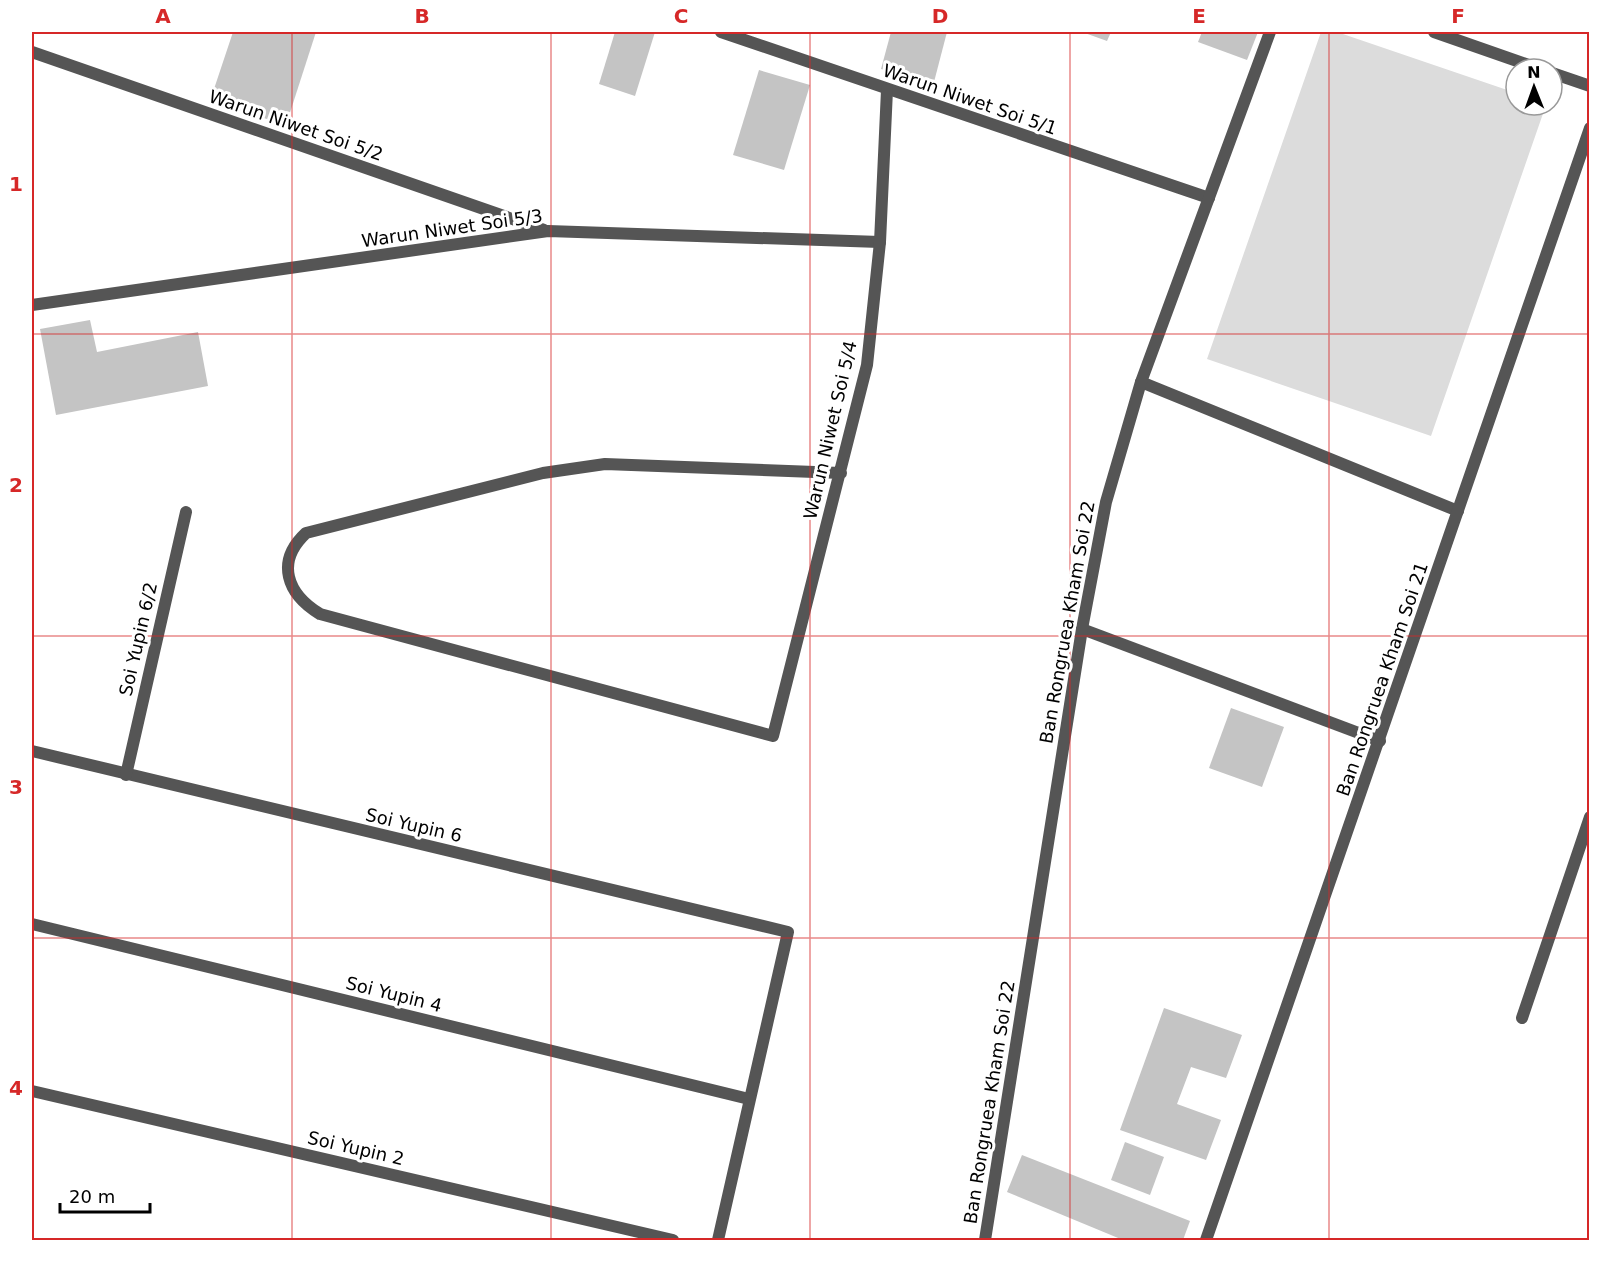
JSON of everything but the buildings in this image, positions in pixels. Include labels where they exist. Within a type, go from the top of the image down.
[{"type":"street","name":"Warun Niwet Soi 5/1","points":[[721,32],[1209,198]]},
{"type":"street","name":"Ban Rongruea Kham Soi 22","points":[[985,1240],[1082,629],[1106,502],[1141,382],[1270,32]]},
{"type":"street","points":[[1434,32],[1506,57]]},
{"type":"street","name":"Warun Niwet Soi 5/2","points":[[32,52],[548,231]]},
{"type":"street","points":[[1564,77],[1590,86]]},
{"type":"street","name":"Warun Niwet Soi 5/4","points":[[841,473],[605,464],[543,473],[306,533],[294,544],[288,568],[294,593],[304,604],[320,614],[773,736],[841,473],[867,365],[880,242],[887,90]]},
{"type":"street","name":"Ban Rongruea Kham Soi 21","points":[[1206,1240],[1590,128]]},
{"type":"street","name":"Warun Niwet Soi 5/3","points":[[32,305],[548,231],[880,242]]},
{"type":"street","points":[[1141,382],[1458,511]]},
{"type":"street","name":"Soi Yupin 6/2","points":[[126,775],[186,512]]},
{"type":"street","points":[[1082,629],[1380,741]]},
{"type":"street","name":"Soi Yupin 6","points":[[32,751],[788,932],[749,1099]]},
{"type":"street","points":[[1522,1018],[1590,817]]},
{"type":"street","name":"Soi Yupin 4","points":[[32,924],[749,1099]]},
{"type":"street","name":"Soi Yupin 2","points":[[32,1091],[673,1240]]},
{"type":"street","points":[[718,1240],[749,1099]]},
{"type":"shaded area","points":[[1321,32],[1337,32],[1504,89],[1504,117],[1542,117],[1431,436],[1207,359]]}]
